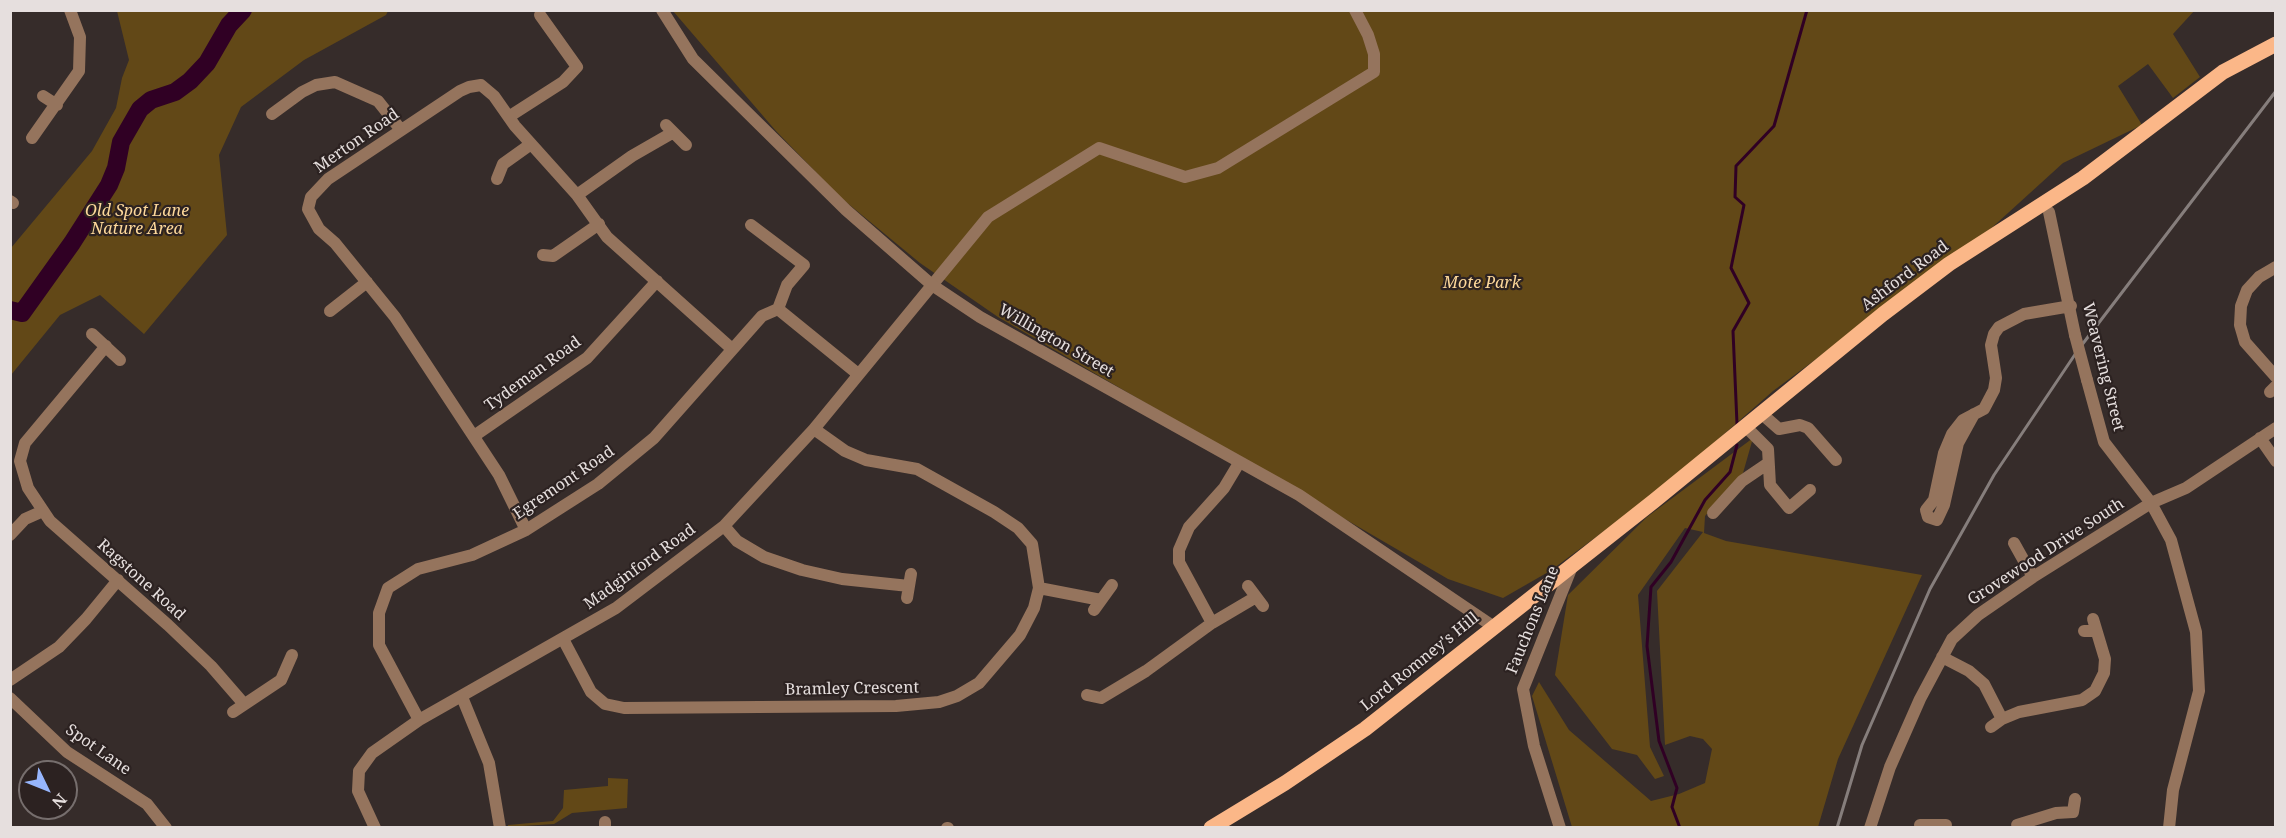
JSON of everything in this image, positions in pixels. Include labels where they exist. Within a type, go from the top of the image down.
[{"type":"main road","name":"Ashford Road","points":[[1574,563],[1746,427],[1883,314],[1949,264],[2083,178],[2223,72],[2276,44]]},
{"type":"main road","name":"Lord Romney's Hill","points":[[1211,828],[1285,783],[1365,729],[1574,563]]},
{"type":"street","points":[[32,138],[79,71],[80,37],[70,10]]},
{"type":"street","name":"Willington Street","points":[[662,10],[693,59],[846,210],[932,285],[980,317],[1316,506],[1494,627]]},
{"type":"street","name":"Madginford Road","points":[[375,828],[358,791],[359,771],[372,753],[419,720],[563,639],[625,601],[724,526],[814,429],[988,218],[1099,148],[1185,177],[1218,168],[1374,72],[1374,54],[1368,35],[1354,10]]},
{"type":"street","points":[[510,116],[563,82],[577,67],[540,15]]},
{"type":"street","points":[[272,114],[302,92],[316,85],[335,82],[378,100],[401,130]]},
{"type":"street","name":"Merton Road","points":[[526,530],[499,475],[394,317],[367,282],[319,229],[309,209],[311,196],[328,179],[469,87],[481,86],[494,96],[531,144],[577,195],[607,237],[732,349]]},
{"type":"street","points":[[43,96],[57,105]]},
{"type":"street","points":[[577,195],[669,129],[686,145]]},
{"type":"street","points":[[496,179],[503,164],[531,144]]},
{"type":"street","name":"Weavering Street","points":[[2049,212],[2071,306],[2075,335],[2104,442],[2151,503],[2171,540],[2196,632],[2199,691],[2173,790],[2169,828]]},
{"type":"street","points":[[543,255],[553,256],[599,224]]},
{"type":"street","points":[[751,225],[804,265],[788,285],[778,309],[858,374]]},
{"type":"street","points":[[2276,267],[2259,277],[2247,290],[2241,306],[2240,325],[2245,342],[2276,377]]},
{"type":"street","name":"Tydeman Road","points":[[474,436],[587,358],[657,281]]},
{"type":"street","points":[[330,311],[367,282]]},
{"type":"street","points":[[1974,414],[1958,443],[1944,505],[1937,520],[1928,517],[1926,510],[1934,500],[1948,444],[1963,420],[1983,409],[1994,390],[1996,378],[1991,345],[1999,327],[2024,314],[2071,306]]},
{"type":"street","name":"Egremont Road","points":[[419,720],[379,645],[379,613],[388,588],[418,569],[472,555],[526,530],[570,503],[629,460],[683,407],[762,316],[778,309]]},
{"type":"street","points":[[92,334],[120,360]]},
{"type":"street","name":"Ragstone Road","points":[[106,346],[26,442],[20,461],[28,488],[50,521],[211,666],[244,704]]},
{"type":"street","points":[[1762,414],[1779,429],[1800,425],[1808,428],[1836,460]]},
{"type":"street","points":[[1746,427],[1768,449],[1767,464],[1770,485],[1789,508],[1810,490]]},
{"type":"street","name":"Grovewood Drive South","points":[[1870,828],[1890,767],[1952,639],[1972,621],[2033,577],[2151,503],[2186,488],[2276,428]]},
{"type":"street","points":[[814,429],[845,451],[866,460],[916,469],[1018,528],[1032,544],[1039,588],[1097,605],[1112,585]]},
{"type":"street","points":[[2260,438],[2276,461]]},
{"type":"street","points":[[1212,623],[1179,562],[1179,550],[1189,527],[1224,488],[1239,463]]},
{"type":"street","points":[[1713,513],[1742,481],[1767,464]]},
{"type":"street","points":[[10,535],[26,519],[43,511]]},
{"type":"street","points":[[724,526],[737,541],[764,557],[802,570],[842,579],[909,586]]},
{"type":"street","points":[[2014,543],[2033,577]]},
{"type":"street","name":"Fauchons Lane","points":[[1560,828],[1534,746],[1523,689],[1574,563]]},
{"type":"street","points":[[10,680],[59,647],[86,620],[118,580]]},
{"type":"street","points":[[1087,695],[1101,698],[1146,671],[1212,623],[1259,602],[1248,586]]},
{"type":"street","name":"Bramley Crescent","points":[[563,639],[591,692],[605,704],[624,708],[896,706],[939,702],[957,696],[979,683],[998,663],[1020,635],[1039,588]]},
{"type":"street","points":[[1991,727],[2002,719],[2019,712],[2082,700],[2095,692],[2104,673],[2105,659],[2091,627]]},
{"type":"street","points":[[233,712],[281,680],[292,656]]},
{"type":"street","points":[[1942,657],[1969,671],[1984,684],[2002,719]]},
{"type":"street","points":[[462,697],[489,763],[500,828]]},
{"type":"street","name":"Spot Lane","points":[[10,698],[66,752],[147,804],[166,828]]},
{"type":"street","points":[[2025,825],[2056,813],[2073,812],[2075,799]]},
{"type":"street","points":[[1928,826],[1946,825]]},
{"type":"green space","name":"Mote Park","points":[[2195,10],[2173,34],[2200,77],[2173,98],[2148,64],[2118,86],[2142,125],[2063,163],[1986,233],[1773,391],[1665,486],[1550,571],[1503,598],[1448,579],[998,317],[920,263],[840,197],[776,131],[673,11]]},
{"type":"green space","name":"Old Spot Lane Nature Area","points":[[117,11],[388,11],[386,15],[304,60],[241,107],[219,155],[227,235],[144,334],[100,295],[60,315],[11,375],[11,248],[92,151],[116,108],[122,78],[129,60]]},
{"type":"green space","points":[[1753,438],[1743,473],[1705,516],[1704,533],[1726,541],[1922,575],[1838,759],[1818,827],[1572,827],[1532,696],[1539,682],[1569,730],[1651,801],[1679,794],[1705,783],[1712,749],[1703,739],[1690,736],[1665,745],[1657,591],[1703,532],[1685,528],[1638,595],[1650,747],[1664,776],[1655,779],[1637,755],[1612,749],[1555,675],[1568,595],[1647,517]]},
{"type":"green space","points":[[608,778],[628,779],[627,808],[572,813],[554,824],[508,827],[508,825],[553,821],[563,808],[564,790],[608,786]]},
{"type":"waterway","points":[[10,310],[22,313],[72,243],[109,185],[116,168],[121,142],[140,109],[151,100],[175,92],[190,81],[207,63],[229,25],[243,10]]},
{"type":"waterway","points":[[1737,424],[1733,331],[1749,303],[1731,268],[1744,205],[1735,197],[1736,166],[1774,126],[1807,10]]},
{"type":"waterway","points":[[1680,828],[1672,807],[1677,788],[1659,741],[1647,646],[1651,587],[1671,562],[1705,500],[1730,472],[1737,445]]},
{"type":"railway","points":[[1837,828],[1862,745],[1930,589],[1994,475],[2078,350],[2276,91]]}]
